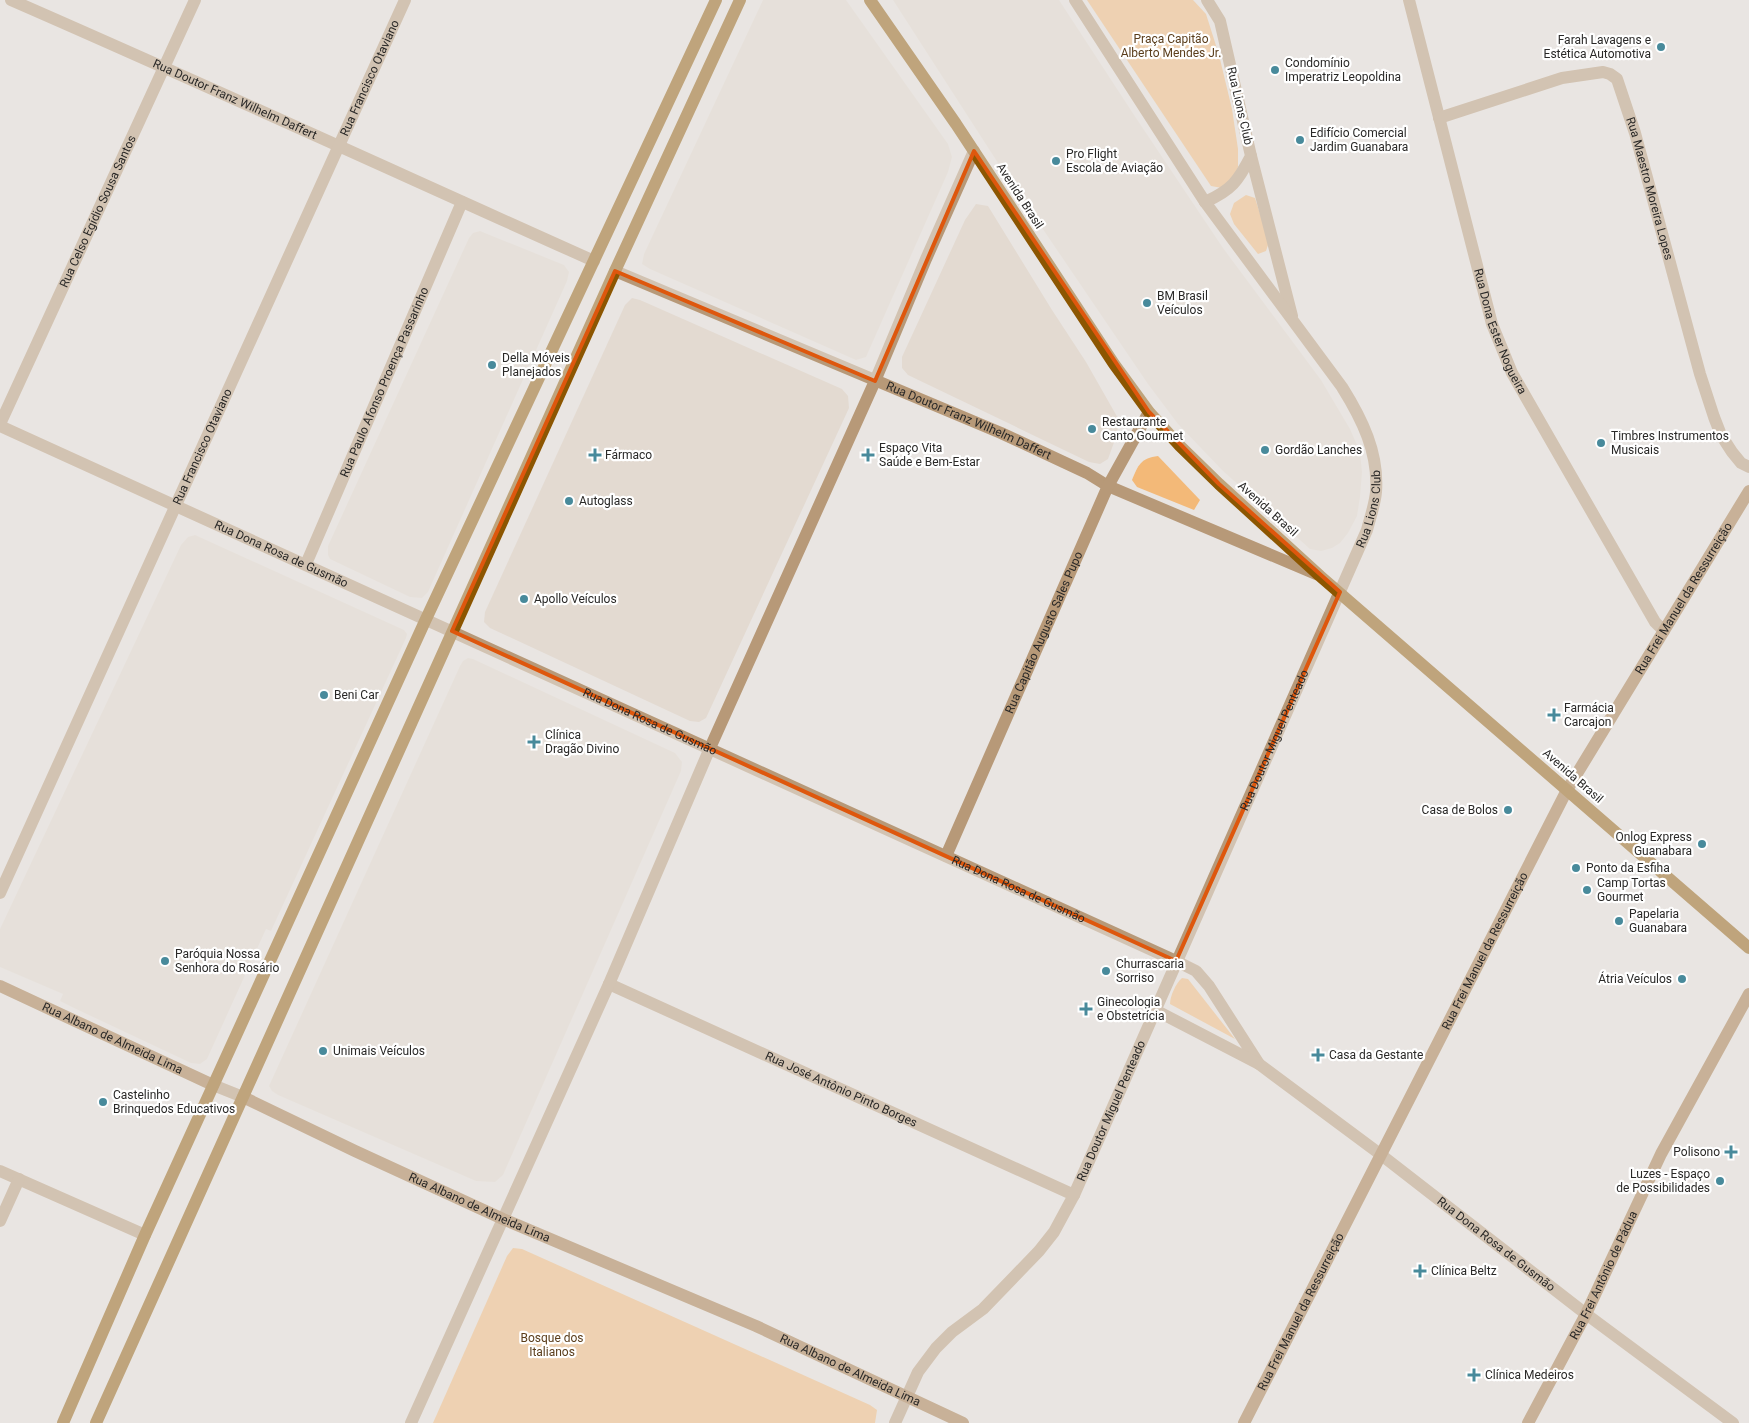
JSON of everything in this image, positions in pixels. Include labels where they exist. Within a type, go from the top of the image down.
[{"type":"main road","points":[[62,1423],[145,1235],[426,619],[716,0]]},
{"type":"main road","points":[[96,1423],[614,270],[740,0]]},
{"type":"main road","name":"Avenida Brasil","points":[[870,0],[974,151],[1109,356],[1149,412],[1180,446],[1320,576],[1749,948]]},
{"type":"street","name":"Rua Doutor Franz Wilhelm Daffert","points":[[11,0],[594,261]]},
{"type":"street","name":"Rua Celso Egídio Sousa Santos","points":[[0,425],[195,0]]},
{"type":"street","name":"Rua Francisco Otaviano","points":[[0,893],[405,0]]},
{"type":"street","name":"Rua Lions Club","points":[[1075,0],[1205,202],[1342,386],[1360,415],[1370,442],[1376,492],[1367,530],[1340,592]]},
{"type":"street","name":"Rua Lions Club","points":[[1207,0],[1220,21],[1294,323]]},
{"type":"street","name":"Rua Dona Ester Nogueira","points":[[1409,0],[1492,324],[1512,373],[1654,622],[1664,632]]},
{"type":"street","name":"Rua Maestro Moreira Lopes","points":[[1439,118],[1562,78],[1603,72],[1617,79],[1635,133],[1700,374],[1720,435],[1741,462],[1749,467]]},
{"type":"street","points":[[411,1423],[875,381],[926,258],[974,151]]},
{"type":"street","name":"Rua Lions Club","points":[[1205,202],[1223,194],[1240,178],[1252,156]]},
{"type":"street","name":"Rua Paulo Afonso Proença Passarinho","points":[[306,564],[462,202]]},
{"type":"street","name":"Rua Doutor Franz Wilhelm Daffert","points":[[614,270],[1000,434],[1108,486],[1320,576]]},
{"type":"street","name":"Rua Capitão Augusto Sales Pupo","points":[[946,856],[1108,486],[1149,412]]},
{"type":"street","name":"Rua Dona Rosa de Gusmão","points":[[0,425],[1176,961],[1196,972],[1210,986],[1259,1064]]},
{"type":"street","name":"Rua Frei Manuel da Ressurreição","points":[[1244,1423],[1567,790],[1749,491]]},
{"type":"street","name":"Rua Doutor Miguel Penteado","points":[[895,1423],[918,1372],[936,1348],[952,1332],[983,1309],[1039,1252],[1054,1232],[1074,1195],[1340,592]]},
{"type":"street","name":"Rua José Antônio Pinto Borges","points":[[608,984],[1074,1195]]},
{"type":"street","name":"Rua Albano de Almeida Lima","points":[[0,986],[503,1219],[756,1326],[963,1423]]},
{"type":"street","name":"Rua Frei Antônio de Pádua","points":[[1528,1423],[1586,1314],[1661,1154],[1749,994]]},
{"type":"street","name":"Rua Dona Rosa de Gusmão","points":[[1155,1010],[1259,1064],[1380,1154],[1586,1314],[1733,1423]]},
{"type":"street","points":[[0,1171],[145,1235]]},
{"type":"street","points":[[0,1222],[18,1180]]},
{"type":"highlighted area","points":[[974,151],[1149,412],[1219,484],[1340,592],[1176,961],[452,631],[615,271],[875,381]]},
{"type":"shaded area","points":[[763,0],[846,0],[948,144],[952,157],[948,172],[866,357],[856,360],[642,264],[644,254]]},
{"type":"shaded area","points":[[893,0],[1059,0],[1223,248],[1321,380],[1350,429],[1360,452],[1362,472],[1360,497],[1357,516],[1340,543],[1332,548],[1321,551],[1310,549],[1223,471],[1178,424],[1148,384],[998,163]]},
{"type":"shaded area","points":[[976,204],[988,206],[1086,362],[1119,420],[1117,434],[1108,459],[1100,464],[1089,462],[908,375],[902,368],[902,357],[965,220]]},
{"type":"shaded area","points":[[480,231],[564,265],[569,272],[567,281],[428,592],[422,598],[410,597],[330,559],[328,546],[469,238],[473,233]]},
{"type":"shaded area","points":[[632,298],[842,389],[848,396],[849,408],[706,718],[699,722],[690,721],[490,628],[484,622],[485,612],[625,305]]},
{"type":"shaded area","points":[[195,535],[404,630],[407,634],[271,931],[266,929],[207,1059],[200,1064],[191,1063],[74,1008],[60,1001],[63,994],[0,967],[0,929],[181,545],[188,537]]},
{"type":"shaded area","points":[[468,658],[675,753],[682,762],[681,771],[503,1175],[495,1182],[476,1181],[278,1095],[269,1086],[460,666]]},
{"type":"green space","name":"Praça Capitão Alberto Mendes Jr.","points":[[1087,0],[1193,0],[1206,14],[1219,55],[1232,109],[1238,149],[1238,167],[1233,179],[1222,188],[1211,186]]},
{"type":"green space","points":[[1246,195],[1255,198],[1269,242],[1266,251],[1258,254],[1234,224],[1230,214],[1234,203]]},
{"type":"green space","points":[[1158,456],[1200,500],[1194,510],[1137,487],[1132,480],[1141,463],[1148,458]]},
{"type":"green space","points":[[1182,978],[1188,979],[1235,1039],[1170,1004],[1174,990]]},
{"type":"green space","name":"Bosque dos Italianos","points":[[513,1248],[522,1249],[870,1405],[877,1410],[875,1423],[433,1423],[507,1256]]},
{"type":"place","name":"Farah Lavagens e Estética Automotiva","points":[[1661,47]]},
{"type":"place","name":"Condomínio Imperatriz Leopoldina","points":[[1275,70]]},
{"type":"place","name":"Edifício Comercial Jardim Guanabara","points":[[1300,140]]},
{"type":"place","name":"Pro Flight Escola de Aviação","points":[[1056,161]]},
{"type":"place","name":"BM Brasil Veículos","points":[[1147,303]]},
{"type":"place","name":"Della Móveis Planejados","points":[[492,365]]},
{"type":"place","name":"Restaurante Canto Gourmet","points":[[1092,429]]},
{"type":"place","name":"Timbres Instrumentos Musicais","points":[[1601,443]]},
{"type":"place","name":"Gordão Lanches","points":[[1265,450]]},
{"type":"place","name":"Fármaco","points":[[595,455]]},
{"type":"place","name":"Espaço Vita Saúde e Bem-Estar","points":[[868,455]]},
{"type":"place","name":"Autoglass","points":[[569,501]]},
{"type":"place","name":"Apollo Veículos","points":[[524,599]]},
{"type":"place","name":"Beni Car","points":[[324,695]]},
{"type":"place","name":"Farmácia Carcajon","points":[[1554,715]]},
{"type":"place","name":"Clínica Dragão Divino","points":[[534,742]]},
{"type":"place","name":"Casa de Bolos","points":[[1508,810]]},
{"type":"place","name":"Onlog Express Guanabara","points":[[1702,844]]},
{"type":"place","name":"Ponto da Esfiha","points":[[1576,868]]},
{"type":"place","name":"Camp Tortas Gourmet","points":[[1587,890]]},
{"type":"place","name":"Papelaria Guanabara","points":[[1619,921]]},
{"type":"place","name":"Paróquia Nossa Senhora do Rosário","points":[[165,961]]},
{"type":"place","name":"Churrascaria Sorriso","points":[[1106,971]]},
{"type":"place","name":"Átria Veículos","points":[[1682,979]]},
{"type":"place","name":"Ginecologia e Obstetrícia","points":[[1086,1009]]},
{"type":"place","name":"Unimais Veículos","points":[[323,1051]]},
{"type":"place","name":"Casa da Gestante","points":[[1318,1055]]},
{"type":"place","name":"Castelinho Brinquedos Educativos","points":[[103,1102]]},
{"type":"place","name":"Polisono","points":[[1731,1152]]},
{"type":"place","name":"Luzes - Espaço de Possibilidades","points":[[1720,1181]]},
{"type":"place","name":"Clínica Beltz","points":[[1420,1271]]},
{"type":"place","name":"Clínica Medeiros","points":[[1474,1375]]}]
